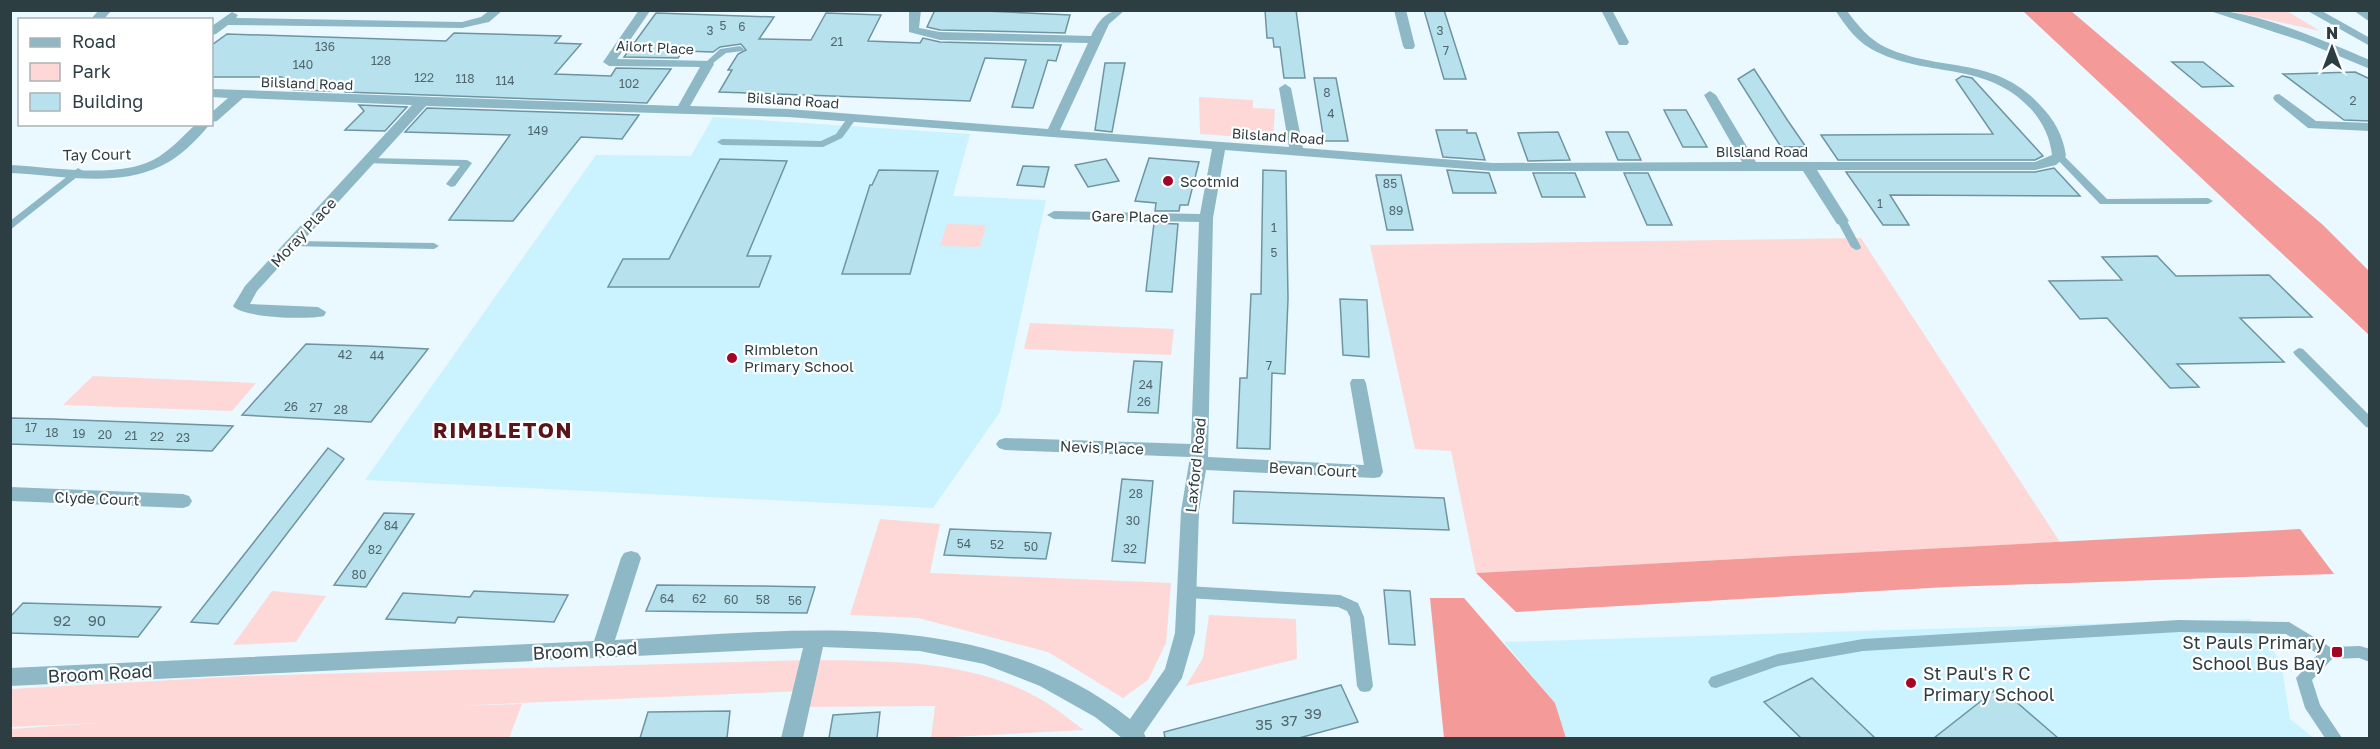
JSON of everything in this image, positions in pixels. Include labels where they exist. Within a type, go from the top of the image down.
[{"type":"street","points":[[213,31],[238,10]]},
{"type":"street","points":[[225,21],[462,25],[484,20],[498,10]]},
{"type":"street","points":[[915,10],[913,30],[940,36],[1095,40]]},
{"type":"street","points":[[1052,134],[1104,22],[1120,10]]},
{"type":"street","points":[[1400,10],[1409,46]]},
{"type":"street","points":[[1606,10],[1623,42]]},
{"type":"street","points":[[1840,10],[1858,34],[1883,50],[1899,56],[1974,70],[2015,86],[2049,123],[2055,136],[2059,156]]},
{"type":"street","points":[[2212,10],[2309,39],[2370,65]]},
{"type":"street","points":[[2311,10],[2370,43]]},
{"type":"street","points":[[2358,10],[2370,19]]},
{"type":"street","name":"Ailort Place","points":[[644,11],[609,62],[708,64],[682,109]]},
{"type":"street","points":[[1285,88],[1297,152]]},
{"type":"street","name":"Bilsland Road","points":[[213,93],[422,102],[682,109],[851,118],[1493,167],[2036,166],[2051,162],[2059,156]]},
{"type":"street","points":[[213,117],[239,95]]},
{"type":"street","points":[[1710,95],[1751,166]]},
{"type":"street","points":[[2279,98],[2313,125],[2370,127]]},
{"type":"street","name":"Moray Place","points":[[318,312],[252,310],[241,306],[241,301],[422,102]]},
{"type":"street","name":"Tay Court","points":[[10,169],[127,172],[149,166],[168,156],[202,126]]},
{"type":"street","name":"Laxford Road","points":[[1133,736],[1175,672],[1185,633],[1190,511],[1198,457],[1206,218],[1219,147]]},
{"type":"street","points":[[1807,166],[1842,221]]},
{"type":"street","name":"Gare Place","points":[[1054,215],[1206,218]]},
{"type":"street","name":"Bevan Court","points":[[1198,457],[1374,472],[1358,382]]},
{"type":"street","name":"Nevis Place","points":[[1005,444],[1198,457]]},
{"type":"street","name":"Clyde Court","points":[[10,494],[183,501]]},
{"type":"street","points":[[602,649],[631,558]]},
{"type":"street","name":"Broom Road","points":[[10,677],[876,638],[938,645],[980,653],[1030,670],[1105,713],[1133,736]]},
{"type":"street","points":[[792,738],[815,639]]},
{"type":"lane","points":[[708,64],[723,51],[740,49]]},
{"type":"lane","points":[[722,142],[823,144],[839,136],[851,118]]},
{"type":"lane","points":[[2059,156],[2104,201],[2208,201]]},
{"type":"lane","points":[[368,161],[467,163],[451,184]]},
{"type":"lane","points":[[10,227],[78,171]]},
{"type":"lane","points":[[1842,221],[1856,248]]},
{"type":"lane","points":[[292,244],[434,246]]},
{"type":"lane","points":[[2299,352],[2370,424]]},
{"type":"lane","points":[[1187,592],[1340,601],[1353,607],[1357,617],[1365,686]]},
{"type":"lane","points":[[1716,682],[1778,660],[1863,645],[2168,626],[2289,628],[2328,653],[2360,652],[2370,656]]},
{"type":"lane","points":[[2328,653],[2304,678],[2313,708],[2334,738]]},
{"type":"shaded area","points":[[2023,11],[2071,11],[2323,225],[2369,271],[2369,335]]},
{"type":"shaded area","name":"Rimbleton Primary School","points":[[713,117],[970,134],[953,196],[1046,200],[1000,412],[933,508],[365,480],[596,155],[691,156]]},
{"type":"shaded area","points":[[2300,529],[2334,574],[1947,587],[1516,612],[1476,573]]},
{"type":"shaded area","points":[[1430,598],[1464,598],[1555,703],[1566,738],[1444,738]]},
{"type":"shaded area","name":"St Paul's R C Primary School","points":[[2250,619],[2281,662],[2290,719],[2314,738],[1566,738],[1555,703],[1504,642]]},
{"type":"green space","points":[[2230,11],[2287,11],[2320,31]]},
{"type":"green space","points":[[1199,97],[1253,100],[1253,108],[1275,109],[1273,139],[1200,134]]},
{"type":"green space","points":[[947,224],[986,225],[980,247],[940,246]]},
{"type":"green space","points":[[1861,238],[2060,542],[1476,573],[1451,451],[1415,449],[1370,245]]},
{"type":"green space","points":[[1030,323],[1174,329],[1171,355],[1024,349]]},
{"type":"green space","points":[[93,376],[256,383],[232,411],[63,405]]},
{"type":"green space","points":[[880,519],[940,524],[930,573],[1171,583],[1166,643],[1148,680],[1123,698],[1048,652],[918,618],[850,615]]},
{"type":"green space","points":[[272,591],[326,596],[296,642],[233,645]]},
{"type":"green space","points":[[1209,615],[1296,619],[1297,659],[1186,686],[1203,658]]},
{"type":"green space","points":[[810,660],[901,662],[962,670],[1020,689],[1047,703],[1084,730],[931,738],[935,706],[800,707],[803,691],[452,706],[522,704],[509,738],[11,738],[11,729],[97,723],[11,727],[11,689],[245,676]]},
{"type":"building","points":[[935,10],[1070,15],[1065,33],[940,30],[927,27]]},
{"type":"building","points":[[1265,10],[1296,10],[1305,78],[1284,78],[1280,47],[1274,47],[1273,38],[1267,38]]},
{"type":"building","points":[[1424,10],[1444,10],[1466,79],[1444,79]]},
{"type":"building","points":[[656,13],[774,17],[759,39],[811,40],[826,13],[881,15],[868,41],[920,43],[923,38],[940,42],[1061,45],[1056,61],[1048,60],[1033,108],[1012,107],[1026,60],[985,58],[970,101],[719,92],[738,54],[746,50],[741,44],[720,47],[713,52],[683,51],[678,58],[624,57]]},
{"type":"building","points":[[454,33],[561,36],[555,43],[581,44],[555,74],[611,76],[616,68],[671,69],[647,103],[345,92],[338,84],[331,91],[293,90],[282,77],[213,77],[213,44],[227,34],[446,41]]},
{"type":"building","points":[[2172,62],[2203,62],[2233,86],[2202,87]]},
{"type":"building","points":[[1105,63],[1125,63],[1112,132],[1095,130]]},
{"type":"building","points":[[1754,69],[1806,147],[1781,147],[1738,79]]},
{"type":"building","points":[[2355,72],[2370,79],[2370,121],[2344,120],[2283,74]]},
{"type":"building","points":[[1962,76],[1972,78],[2043,156],[2035,160],[1838,160],[1821,135],[1993,134],[1956,80]]},
{"type":"building","points":[[1314,78],[1336,78],[1348,141],[1324,141]]},
{"type":"building","points":[[359,105],[407,107],[385,131],[345,130],[364,111]]},
{"type":"building","points":[[427,108],[639,115],[622,139],[581,137],[513,221],[449,220],[510,135],[405,132]]},
{"type":"building","points":[[1664,110],[1686,110],[1707,147],[1683,147]]},
{"type":"building","points":[[1436,130],[1467,130],[1467,133],[1476,133],[1485,160],[1443,157]]},
{"type":"building","points":[[1558,132],[1570,160],[1528,161],[1518,133]]},
{"type":"building","points":[[1606,132],[1628,132],[1641,160],[1618,160]]},
{"type":"building","name":"Scotmid","points":[[1149,158],[1199,162],[1188,205],[1180,205],[1179,211],[1155,211],[1156,203],[1135,201]]},
{"type":"building","points":[[720,159],[787,161],[747,256],[771,256],[759,287],[608,287],[623,259],[669,259]]},
{"type":"building","points":[[1106,159],[1119,181],[1088,187],[1075,165]]},
{"type":"building","points":[[1023,166],[1049,167],[1044,187],[1017,185]]},
{"type":"building","points":[[2054,168],[2080,196],[1890,195],[1909,225],[1883,225],[1846,172],[2035,172]]},
{"type":"building","points":[[879,170],[938,171],[910,274],[842,274],[870,185]]},
{"type":"building","points":[[1263,170],[1286,171],[1288,299],[1285,374],[1272,373],[1270,449],[1237,448],[1240,378],[1247,378],[1251,294],[1261,294]]},
{"type":"building","points":[[1447,170],[1489,173],[1496,193],[1453,193]]},
{"type":"building","points":[[1533,173],[1575,173],[1585,197],[1542,197]]},
{"type":"building","points":[[1624,173],[1648,173],[1672,225],[1647,225]]},
{"type":"building","points":[[1376,175],[1401,175],[1413,230],[1387,230]]},
{"type":"building","points":[[1154,223],[1178,224],[1172,292],[1146,291]]},
{"type":"building","points":[[2157,256],[2176,276],[2269,275],[2312,317],[2240,318],[2284,362],[2177,364],[2199,387],[2170,388],[2107,318],[2080,319],[2049,281],[2122,280],[2102,257]]},
{"type":"building","points":[[1340,299],[1367,300],[1369,357],[1343,355]]},
{"type":"building","points":[[306,344],[428,349],[371,422],[242,415]]},
{"type":"building","points":[[1134,361],[1162,362],[1158,413],[1128,412]]},
{"type":"building","points":[[10,418],[233,426],[212,451],[10,444]]},
{"type":"building","points":[[328,448],[344,459],[218,624],[191,622]]},
{"type":"building","points":[[1122,479],[1153,481],[1145,563],[1112,561]]},
{"type":"building","points":[[1234,491],[1444,498],[1449,530],[1233,523]]},
{"type":"building","points":[[384,513],[414,514],[366,587],[334,585]]},
{"type":"building","points":[[950,529],[1051,533],[1046,559],[944,555]]},
{"type":"building","points":[[657,585],[815,587],[807,613],[646,611]]},
{"type":"building","points":[[1384,590],[1410,591],[1415,645],[1389,644]]},
{"type":"building","points":[[474,591],[568,595],[554,622],[458,617],[455,623],[386,619],[403,593],[470,597]]},
{"type":"building","points":[[23,603],[161,607],[138,637],[10,633],[10,617]]},
{"type":"building","points":[[1812,678],[1875,738],[1801,738],[1764,702]]},
{"type":"building","points":[[1341,685],[1358,722],[1299,738],[1165,738],[1164,732]]},
{"type":"building","points":[[1999,687],[2058,738],[1934,738]]},
{"type":"building","points":[[730,711],[727,738],[640,738],[648,712]]},
{"type":"building","points":[[880,712],[877,738],[829,738],[833,715]]},
{"type":"place","name":"Scotmid","points":[[1168,181]]},
{"type":"place","name":"Rimbleton Primary School","points":[[732,358]]},
{"type":"place","name":"St Pauls Primary School Bus Bay","points":[[2337,652]]},
{"type":"place","name":"St Paul's R C Primary School","points":[[1911,683]]},
{"type":"district","name":"RIMBLETON","points":[[503,430]]}]
